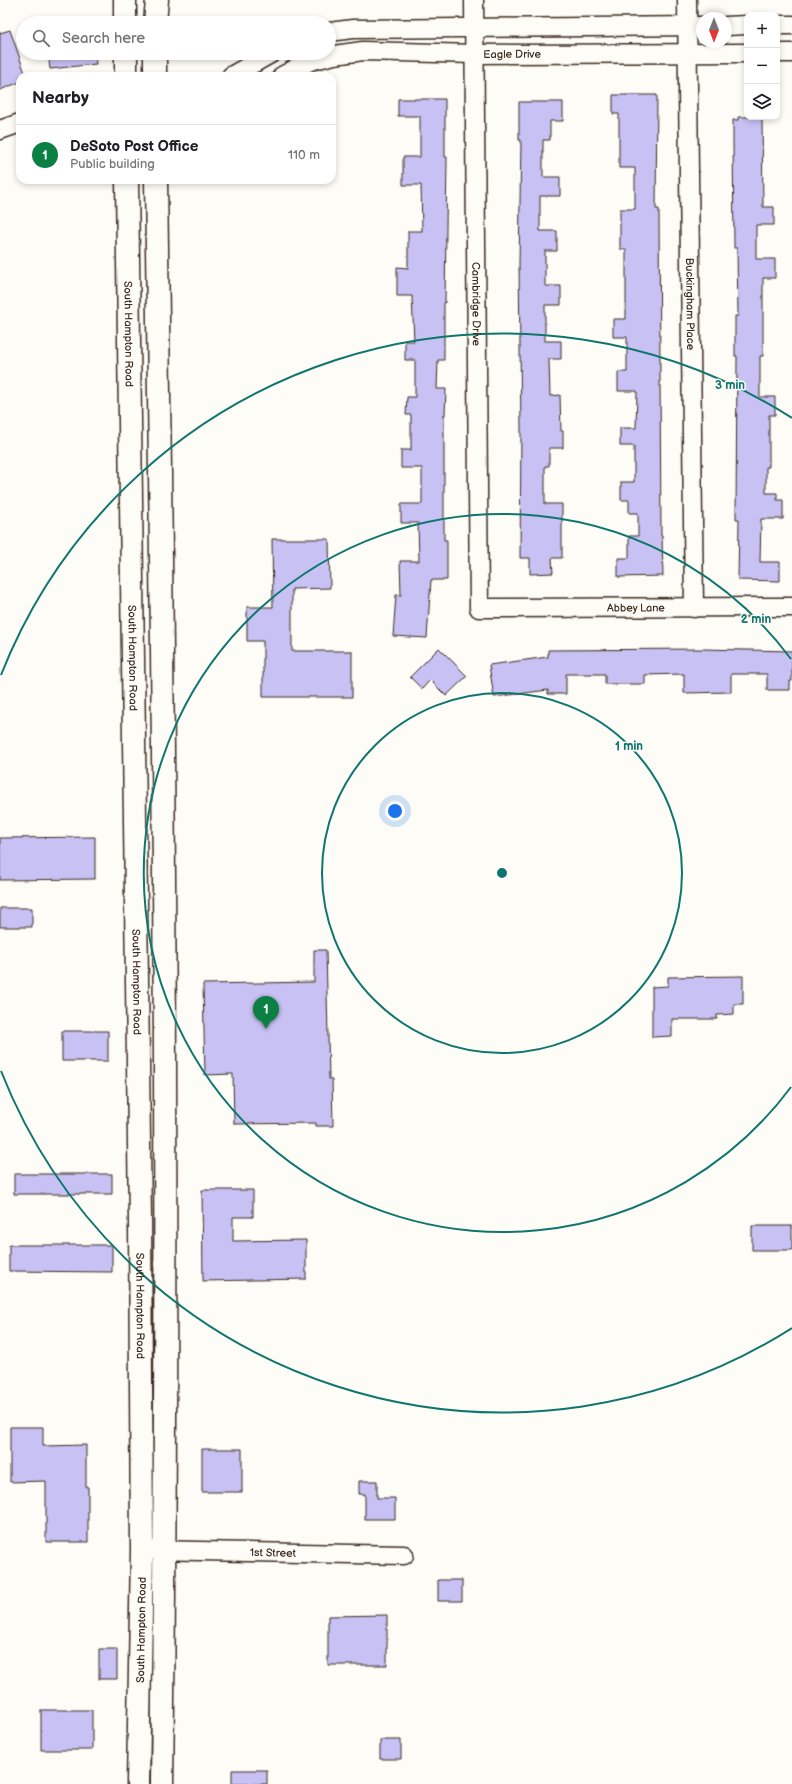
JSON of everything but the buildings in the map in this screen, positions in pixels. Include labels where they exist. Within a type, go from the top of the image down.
[{"type":"main road","points":[[125,0],[125,16]]},
{"type":"main road","points":[[156,16],[157,0]]},
{"type":"main road","points":[[126,60],[126,72]]},
{"type":"main road","points":[[155,60],[155,72]]},
{"type":"main road","name":"South Hampton Road","points":[[127,184],[139,1151],[142,1550],[138,1784]]},
{"type":"main road","name":"South Hampton Road","points":[[156,184],[165,1150],[165,1551],[162,1784]]},
{"type":"main road","points":[[129,424],[159,422]]},
{"type":"main road","points":[[134,752],[162,752]]},
{"type":"main road","points":[[136,895],[163,894]]},
{"type":"main road","points":[[139,1151],[165,1150]]},
{"type":"main road","points":[[140,1285],[165,1285]]},
{"type":"street","name":"Cambridge Drive","points":[[474,0],[479,608]]},
{"type":"street","name":"Buckingham Place","points":[[687,0],[695,26],[687,54],[694,608]]},
{"type":"street","points":[[732,26],[744,25]]},
{"type":"street","points":[[780,25],[792,25]]},
{"type":"street","points":[[336,31],[353,29],[695,26]]},
{"type":"street","name":"Eagle Drive","points":[[336,55],[363,51],[474,54],[744,53]]},
{"type":"street","points":[[780,53],[792,53]]},
{"type":"street","points":[[238,72],[260,60]]},
{"type":"street","name":"Eagle Drive","points":[[289,72],[314,60]]},
{"type":"street","points":[[0,130],[16,124]]},
{"type":"street","name":"Abbey Lane","points":[[479,608],[792,607]]},
{"type":"street","name":"1st Street","points":[[142,1550],[404,1555]]},
{"type":"place","name":"DeSoto Post Office","points":[[266,1029]]}]
